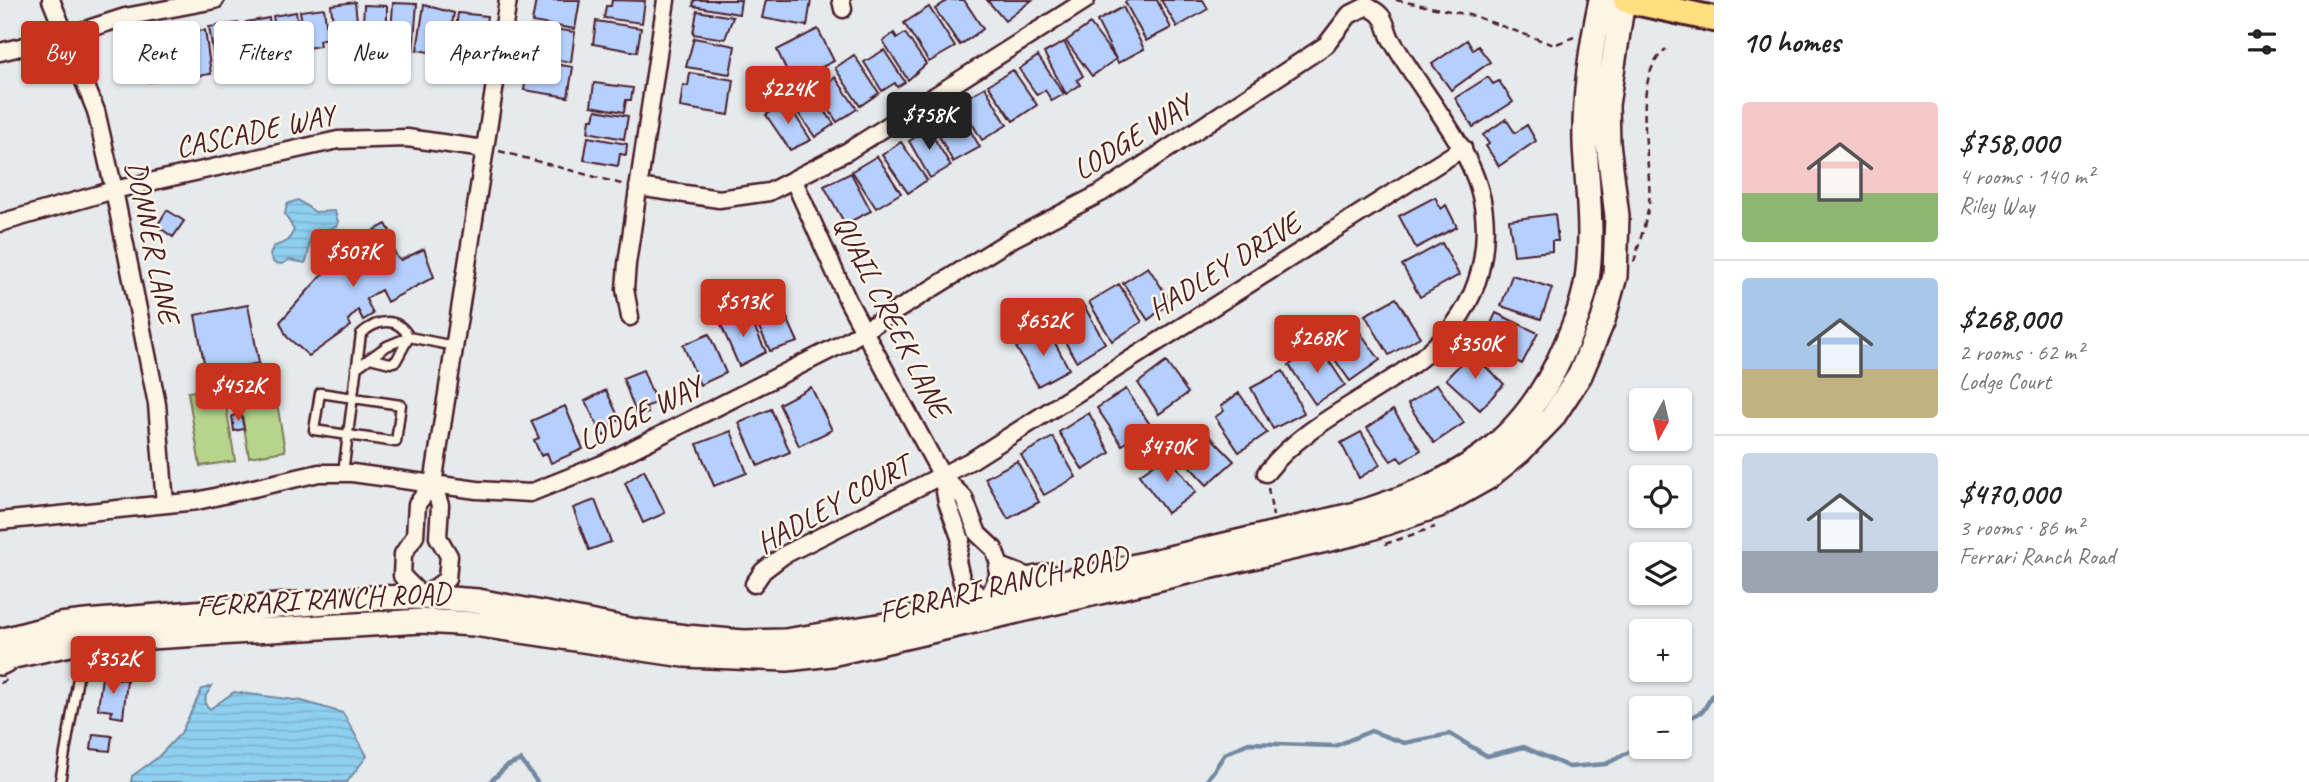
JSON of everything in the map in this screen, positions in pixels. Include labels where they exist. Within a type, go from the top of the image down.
[{"type":"main road","name":"FERRARI RANCH ROAD","points":[[0,663],[25,653],[84,640],[422,621],[474,624],[684,655],[764,659],[860,649],[1186,554],[1393,503],[1477,462],[1507,436],[1547,383],[1579,314],[1588,273],[1591,219],[1585,103],[1601,0]]},
{"type":"main road","name":"FERRARI RANCH ROAD","points":[[0,641],[60,625],[374,598],[423,597],[515,607],[636,631],[743,642],[828,636],[990,610],[1400,521],[1451,499],[1487,478],[1520,451],[1552,418],[1580,375],[1603,320],[1615,276],[1617,216],[1608,143],[1607,104],[1625,0]]},
{"type":"main road","points":[[1625,0],[1714,19]]},
{"type":"main road","points":[[1001,570],[1027,580],[1106,563],[1186,554]]},
{"type":"main road","points":[[422,621],[423,597]]},
{"type":"main road","points":[[84,640],[91,631],[118,620]]},
{"type":"street","name":"DONNER LANE","points":[[51,0],[60,21]]},
{"type":"street","points":[[99,25],[125,17],[215,0]]},
{"type":"street","points":[[433,484],[417,504],[415,536],[403,554],[402,576],[423,597],[447,579],[449,556],[438,537],[440,505],[433,484],[508,0]]},
{"type":"street","points":[[630,317],[626,276],[667,0]]},
{"type":"street","points":[[638,187],[719,199],[737,199],[769,192],[848,151],[1075,3]]},
{"type":"street","name":"LODGE WAY","points":[[0,521],[197,501],[319,473],[343,473],[530,493],[605,463],[864,331],[1012,239],[1101,193],[1326,45],[1349,15],[1367,6],[1381,16],[1389,36],[1463,148]]},
{"type":"street","points":[[0,52],[21,47]]},
{"type":"street","name":"DONNER LANE","points":[[85,84],[96,111],[114,190],[157,404],[165,504]]},
{"type":"street","name":"CASCADE WAY","points":[[0,223],[114,190],[338,140],[407,138],[484,149]]},
{"type":"street","points":[[1266,473],[1281,454],[1305,434],[1426,356],[1459,321],[1479,278],[1486,240],[1483,195],[1463,148]]},
{"type":"street","name":"HADLEY DRIVE","points":[[942,475],[1463,148]]},
{"type":"street","name":"QUAIL CREEK LANE","points":[[794,181],[864,331],[942,475]]},
{"type":"street","points":[[942,475],[964,498],[978,534],[994,549],[1001,570],[990,610],[962,582],[957,561],[961,540],[947,502],[942,475]]},
{"type":"street","name":"HADLEY COURT","points":[[754,584],[764,571],[784,555],[942,475]]},
{"type":"street","points":[[961,540],[978,534]]},
{"type":"street","points":[[415,536],[438,537]]},
{"type":"lane","points":[[343,473],[361,334],[381,321],[393,322],[404,328],[409,337]]},
{"type":"lane","points":[[356,368],[387,346],[409,337],[454,346]]},
{"type":"lane","points":[[370,358],[390,363],[396,361],[409,337]]},
{"type":"lane","points":[[320,393],[401,405],[396,442],[348,435],[314,430],[320,393]]},
{"type":"lane","points":[[60,782],[84,640]]},
{"type":"path","points":[[1396,0],[1474,16],[1554,45],[1577,35]]},
{"type":"path","points":[[484,149],[638,187]]},
{"type":"path","points":[[1266,473],[1276,533]]},
{"type":"green space","points":[[273,379],[285,451],[249,457],[237,385]]},
{"type":"green space","points":[[223,387],[235,461],[200,466],[188,392]]},
{"type":"water","points":[[298,200],[315,212],[335,211],[337,226],[314,233],[305,263],[289,260],[282,264],[274,263],[270,255],[273,247],[288,241],[294,230],[285,214],[287,204]]},
{"type":"water","points":[[212,686],[206,695],[205,704],[210,709],[234,692],[302,701],[343,713],[367,756],[347,782],[131,782],[132,776],[157,758],[181,733],[202,689]]},
{"type":"building","points":[[536,0],[580,0],[575,29],[561,27],[561,21],[532,21]]},
{"type":"building","points":[[612,0],[645,1],[642,23],[604,18],[606,6],[611,6]]},
{"type":"building","points":[[694,0],[741,0],[739,14],[693,6]]},
{"type":"building","points":[[766,0],[811,0],[807,26],[762,18]]},
{"type":"building","points":[[948,0],[964,0],[983,29],[960,45],[935,9]]},
{"type":"building","points":[[987,0],[1032,0],[1005,21]]},
{"type":"building","points":[[1157,0],[1171,28],[1146,41],[1125,2]]},
{"type":"building","points":[[1161,0],[1203,0],[1208,9],[1177,27]]},
{"type":"building","points":[[355,2],[357,21],[333,21],[331,5]]},
{"type":"building","points":[[393,3],[417,4],[413,52],[411,21],[392,21]]},
{"type":"building","points":[[364,5],[387,6],[387,21],[363,21]]},
{"type":"building","points":[[424,5],[454,13],[453,21],[425,21],[425,51],[417,50]]},
{"type":"building","points":[[929,7],[955,47],[929,62],[904,23]]},
{"type":"building","points":[[1123,7],[1144,49],[1118,63],[1097,21]]},
{"type":"building","points":[[324,8],[328,38],[319,40],[320,46],[314,47],[314,21],[302,21],[300,11]]},
{"type":"building","points":[[697,11],[733,17],[725,39],[693,34]]},
{"type":"building","points":[[296,12],[297,21],[274,21],[273,16]]},
{"type":"building","points":[[458,13],[487,16],[486,21],[457,21]]},
{"type":"building","points":[[596,21],[641,28],[637,52],[593,44]]},
{"type":"building","points":[[1090,24],[1116,59],[1092,76],[1066,41]]},
{"type":"building","points":[[214,26],[214,58],[209,27]]},
{"type":"building","points":[[818,29],[834,61],[792,82],[777,50]]},
{"type":"building","points":[[205,30],[211,74],[200,76],[200,31]]},
{"type":"building","points":[[561,30],[575,32],[571,62],[561,60]]},
{"type":"building","points":[[894,33],[897,38],[905,33],[926,64],[908,80],[883,41]]},
{"type":"building","points":[[694,38],[735,46],[730,74],[686,67]]},
{"type":"building","points":[[1467,40],[1473,50],[1478,46],[1490,62],[1451,90],[1432,64]]},
{"type":"building","points":[[1064,42],[1083,76],[1077,80],[1080,85],[1066,94],[1044,53]]},
{"type":"building","points":[[884,50],[905,82],[897,87],[895,83],[882,91],[864,62]]},
{"type":"building","points":[[854,55],[879,93],[860,106],[835,68]]},
{"type":"building","points":[[1038,56],[1064,94],[1052,101],[1045,90],[1037,95],[1019,69]]},
{"type":"building","points":[[561,65],[573,67],[568,97],[524,90],[525,84],[561,84]]},
{"type":"building","points":[[1013,70],[1037,105],[1013,121],[988,85]]},
{"type":"building","points":[[690,73],[734,80],[729,115],[680,107],[683,85],[688,86]]},
{"type":"building","points":[[835,77],[857,109],[837,122],[819,94]]},
{"type":"building","points":[[1488,77],[1493,84],[1499,81],[1513,102],[1473,127],[1455,98]]},
{"type":"building","points":[[594,83],[633,88],[631,100],[626,100],[624,112],[591,106]]},
{"type":"building","points":[[985,87],[1007,125],[982,140],[959,102]]},
{"type":"building","points":[[801,92],[805,98],[812,93],[834,124],[815,137],[789,100]]},
{"type":"building","points":[[786,101],[811,140],[790,150],[766,115]]},
{"type":"building","points":[[957,108],[980,147],[953,162],[931,121],[939,116],[941,119]]},
{"type":"building","points":[[596,110],[628,116],[624,139],[588,132],[590,119],[594,119]]},
{"type":"building","points":[[1506,119],[1515,133],[1527,125],[1536,141],[1499,166],[1486,146],[1489,144],[1483,135]]},
{"type":"building","points":[[926,125],[951,166],[930,178],[909,141],[919,135],[916,131]]},
{"type":"building","points":[[588,137],[627,144],[626,155],[620,154],[618,166],[584,160]]},
{"type":"building","points":[[901,142],[927,180],[908,193],[882,155]]},
{"type":"building","points":[[877,156],[901,193],[876,208],[852,171]]},
{"type":"building","points":[[851,173],[871,211],[845,224],[824,186]]},
{"type":"building","points":[[1435,197],[1441,209],[1446,205],[1457,227],[1416,248],[1399,216]]},
{"type":"building","points":[[167,210],[184,221],[173,237],[157,226]]},
{"type":"building","points":[[1555,214],[1558,241],[1552,241],[1552,251],[1514,255],[1509,220]]},
{"type":"building","points":[[386,224],[394,238],[389,242],[397,257],[401,260],[424,249],[434,277],[387,302],[381,290],[366,299],[373,314],[363,320],[358,310],[348,320],[351,326],[309,356],[287,337],[280,322],[327,269],[350,258],[344,246]]},
{"type":"building","points":[[1442,243],[1459,275],[1420,297],[1402,265]]},
{"type":"building","points":[[1148,267],[1171,302],[1148,320],[1123,283]]},
{"type":"building","points":[[1512,275],[1552,288],[1541,319],[1501,306]]},
{"type":"building","points":[[1119,284],[1142,322],[1112,341],[1089,302]]},
{"type":"building","points":[[778,298],[798,342],[770,351],[751,310]]},
{"type":"building","points":[[1396,298],[1420,337],[1389,355],[1365,315]]},
{"type":"building","points":[[248,305],[259,363],[206,373],[195,315]]},
{"type":"building","points":[[1084,306],[1105,343],[1076,361],[1055,324]]},
{"type":"building","points":[[748,313],[766,352],[739,366],[721,325]]},
{"type":"building","points":[[1496,313],[1538,333],[1522,364],[1481,344]]},
{"type":"building","points":[[1354,324],[1380,360],[1350,381],[1324,344]]},
{"type":"building","points":[[1048,330],[1069,369],[1038,386],[1016,347]]},
{"type":"building","points":[[709,334],[726,373],[700,385],[683,345]]},
{"type":"building","points":[[1319,346],[1345,385],[1315,404],[1289,365]]},
{"type":"building","points":[[1471,353],[1504,384],[1480,410],[1446,379]]},
{"type":"building","points":[[1166,362],[1188,393],[1159,414],[1138,383]]},
{"type":"building","points":[[643,370],[656,403],[645,407],[648,413],[637,416],[623,378]]},
{"type":"building","points":[[1283,371],[1304,413],[1273,429],[1251,388]]},
{"type":"building","points":[[1437,384],[1464,423],[1434,443],[1408,404]]},
{"type":"building","points":[[811,387],[832,430],[799,446],[779,404]]},
{"type":"building","points":[[1126,389],[1151,426],[1122,445],[1097,408]]},
{"type":"building","points":[[606,390],[620,420],[608,426],[610,432],[603,436],[585,401]]},
{"type":"building","points":[[1239,393],[1267,433],[1239,452],[1215,417],[1224,411],[1221,406]]},
{"type":"building","points":[[565,406],[583,449],[551,463],[547,453],[541,456],[534,440],[539,438],[531,421]]},
{"type":"building","points":[[771,409],[790,452],[758,466],[739,423]]},
{"type":"building","points":[[1393,410],[1421,450],[1402,462],[1398,457],[1391,461],[1367,428]]},
{"type":"building","points":[[1089,413],[1110,453],[1083,470],[1059,432]]},
{"type":"building","points":[[241,414],[244,429],[234,431],[232,416]]},
{"type":"building","points":[[1201,427],[1234,461],[1207,485],[1176,452]]},
{"type":"building","points":[[731,431],[747,473],[714,486],[697,444]]},
{"type":"building","points":[[1361,432],[1380,465],[1359,478],[1341,443]]},
{"type":"building","points":[[1053,437],[1076,477],[1044,495],[1021,455]]},
{"type":"building","points":[[1168,455],[1196,492],[1167,513],[1139,475]]},
{"type":"building","points":[[1017,461],[1039,502],[1008,519],[985,478]]},
{"type":"building","points":[[644,470],[665,513],[643,523],[625,483]]},
{"type":"building","points":[[595,500],[611,542],[589,550],[573,508]]},
{"type":"building","points":[[102,677],[127,680],[123,718],[111,716],[112,711],[98,709]]},
{"type":"building","points":[[93,734],[112,736],[110,751],[91,749]]},
{"type":"waterway","points":[[1692,717],[1703,711],[1714,693]]},
{"type":"waterway","points":[[1206,782],[1225,754],[1248,743],[1335,746],[1371,731],[1404,743],[1450,734],[1487,756],[1524,747],[1569,767],[1606,764],[1629,752]]},
{"type":"waterway","points":[[490,782],[507,766],[521,760],[537,782]]}]
